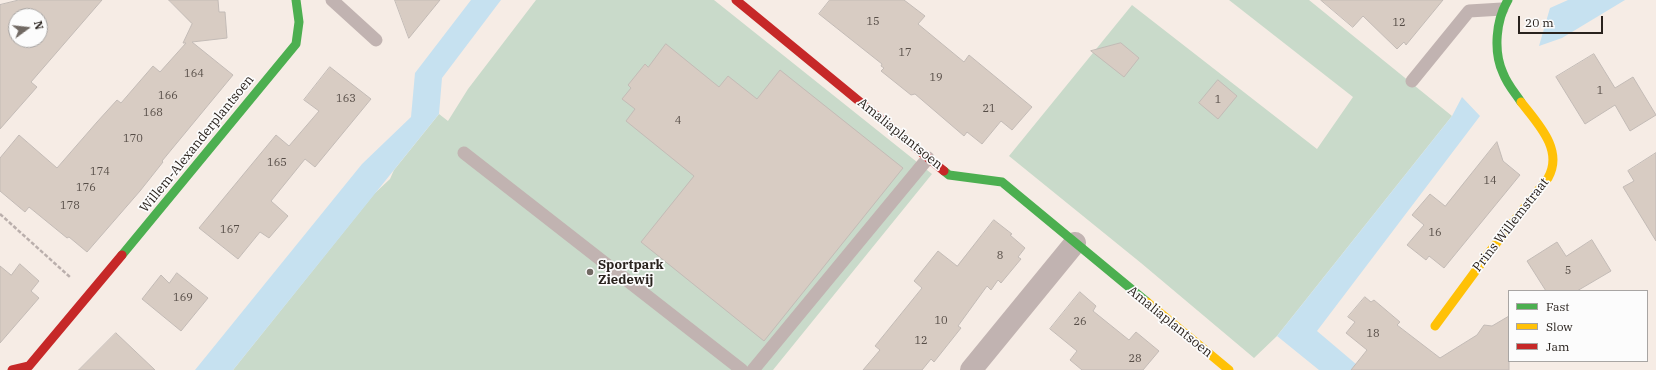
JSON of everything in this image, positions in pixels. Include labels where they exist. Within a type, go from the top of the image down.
[{"type":"street","name":"Willem-Alexanderplantsoen","points":[[12,370],[29,366],[90,295],[296,44],[299,28],[299,10],[296,0]]},
{"type":"street","name":"Amaliaplantsoen","points":[[736,0],[949,174],[1002,182],[1229,370]]},
{"type":"street","name":"Prins Willemstraat","points":[[1435,326],[1491,250],[1548,178],[1553,169],[1554,160],[1552,150],[1546,138],[1503,74],[1498,56],[1497,42],[1505,5]]},
{"type":"street","points":[[971,370],[1075,243]]},
{"type":"lane","points":[[332,0],[376,40]]},
{"type":"lane","name":"Prins Willemstraat","points":[[1412,81],[1469,11],[1505,5]]},
{"type":"lane","points":[[464,153],[742,370]]},
{"type":"lane","points":[[754,370],[928,158]]},
{"type":"path","points":[[0,214],[90,295]]},
{"type":"green space","name":"Sportpark Ziedewij","points":[[536,0],[714,0],[932,174],[773,370],[233,370],[374,194],[390,179],[394,170],[439,114],[448,121],[468,89]]},
{"type":"green space","points":[[1229,0],[1309,0],[1452,116],[1277,336],[1254,358],[1141,263],[1009,156],[1132,5],[1317,149],[1353,97]]},
{"type":"water","points":[[471,0],[501,0],[442,78],[439,114],[233,370],[195,370],[362,164],[411,117],[415,73]]},
{"type":"water","points":[[1568,0],[1625,0],[1562,38],[1539,46],[1550,8]]},
{"type":"water","points":[[1462,97],[1480,116],[1317,331],[1363,370],[1319,370],[1277,336],[1452,116]]},
{"type":"building","points":[[19,0],[102,0],[31,82],[37,87],[0,129],[0,5]]},
{"type":"building","points":[[169,0],[218,0],[219,12],[225,12],[227,38],[192,42],[233,75],[162,161],[163,162],[140,191],[87,252],[29,207],[25,212],[0,191],[0,158],[19,135],[57,168],[117,100],[121,103],[153,66],[160,72],[186,43],[183,43],[192,24]]},
{"type":"building","points":[[395,0],[440,0],[409,38]]},
{"type":"building","points":[[830,0],[904,0],[925,16],[918,24],[964,62],[969,55],[1032,107],[1012,130],[1001,121],[982,144],[967,132],[964,136],[915,94],[911,95],[881,71],[884,68],[881,66],[882,64],[819,14]]},
{"type":"building","points":[[1321,0],[1443,0],[1406,45],[1404,42],[1397,49],[1363,16],[1353,27]]},
{"type":"building","points":[[1121,43],[1139,58],[1124,77],[1091,51]]},
{"type":"building","points":[[666,44],[719,87],[728,76],[757,99],[780,70],[903,168],[764,341],[641,242],[694,176],[626,121],[635,109],[622,99],[631,88],[628,85],[645,64],[648,67]]},
{"type":"building","points":[[1594,54],[1615,88],[1633,77],[1656,115],[1630,131],[1615,105],[1585,124],[1556,77]]},
{"type":"building","points":[[330,67],[371,99],[315,167],[305,159],[271,201],[288,216],[269,238],[260,232],[238,259],[199,228],[276,135],[289,146],[319,111],[304,100]]},
{"type":"building","points":[[1218,80],[1237,96],[1218,119],[1199,103]]},
{"type":"building","points":[[1497,142],[1503,161],[1520,175],[1444,268],[1429,256],[1426,260],[1407,245],[1424,225],[1412,215],[1430,194],[1445,206]]},
{"type":"building","points":[[1656,153],[1656,241],[1623,187],[1634,181],[1628,171]]},
{"type":"building","points":[[994,220],[1012,234],[1010,235],[1025,248],[1018,257],[1021,259],[1001,283],[998,280],[991,290],[987,286],[958,326],[961,328],[934,362],[931,359],[922,370],[863,370],[880,350],[875,346],[922,288],[914,281],[938,251],[957,266]]},
{"type":"building","points":[[1592,240],[1611,271],[1579,290],[1545,290],[1527,261],[1557,242],[1566,256]]},
{"type":"building","points":[[20,264],[39,281],[31,291],[39,298],[0,343],[0,266],[11,275]]},
{"type":"building","points":[[177,273],[208,298],[181,331],[142,299],[161,275],[169,283]]},
{"type":"building","points":[[1080,292],[1096,306],[1093,311],[1129,340],[1136,332],[1159,351],[1143,370],[1082,370],[1070,360],[1077,351],[1050,329]]},
{"type":"building","points":[[1365,297],[1371,302],[1374,300],[1400,322],[1397,325],[1440,358],[1477,335],[1484,325],[1492,326],[1508,317],[1509,370],[1351,370],[1367,350],[1346,333],[1355,322],[1348,317]]},
{"type":"building","points":[[116,333],[155,370],[79,370]]},
{"type":"traffic: fast","points":[[122,255],[296,44],[299,22],[296,0]]},
{"type":"traffic: fast","points":[[1508,0],[1501,17],[1497,36],[1498,55],[1505,77],[1521,102]]},
{"type":"traffic: fast","points":[[944,171],[949,175],[1002,182],[1147,302]]},
{"type":"traffic: slow","points":[[1435,326],[1491,250],[1548,178],[1552,168],[1553,157],[1547,138],[1535,119],[1521,102]]},
{"type":"traffic: slow","points":[[1147,302],[1229,370]]},
{"type":"traffic: jam","points":[[736,0],[944,171]]},
{"type":"traffic: jam","points":[[12,370],[29,366],[122,255]]},
{"type":"place","name":"Sportpark Ziedewij","points":[[590,272]]}]
